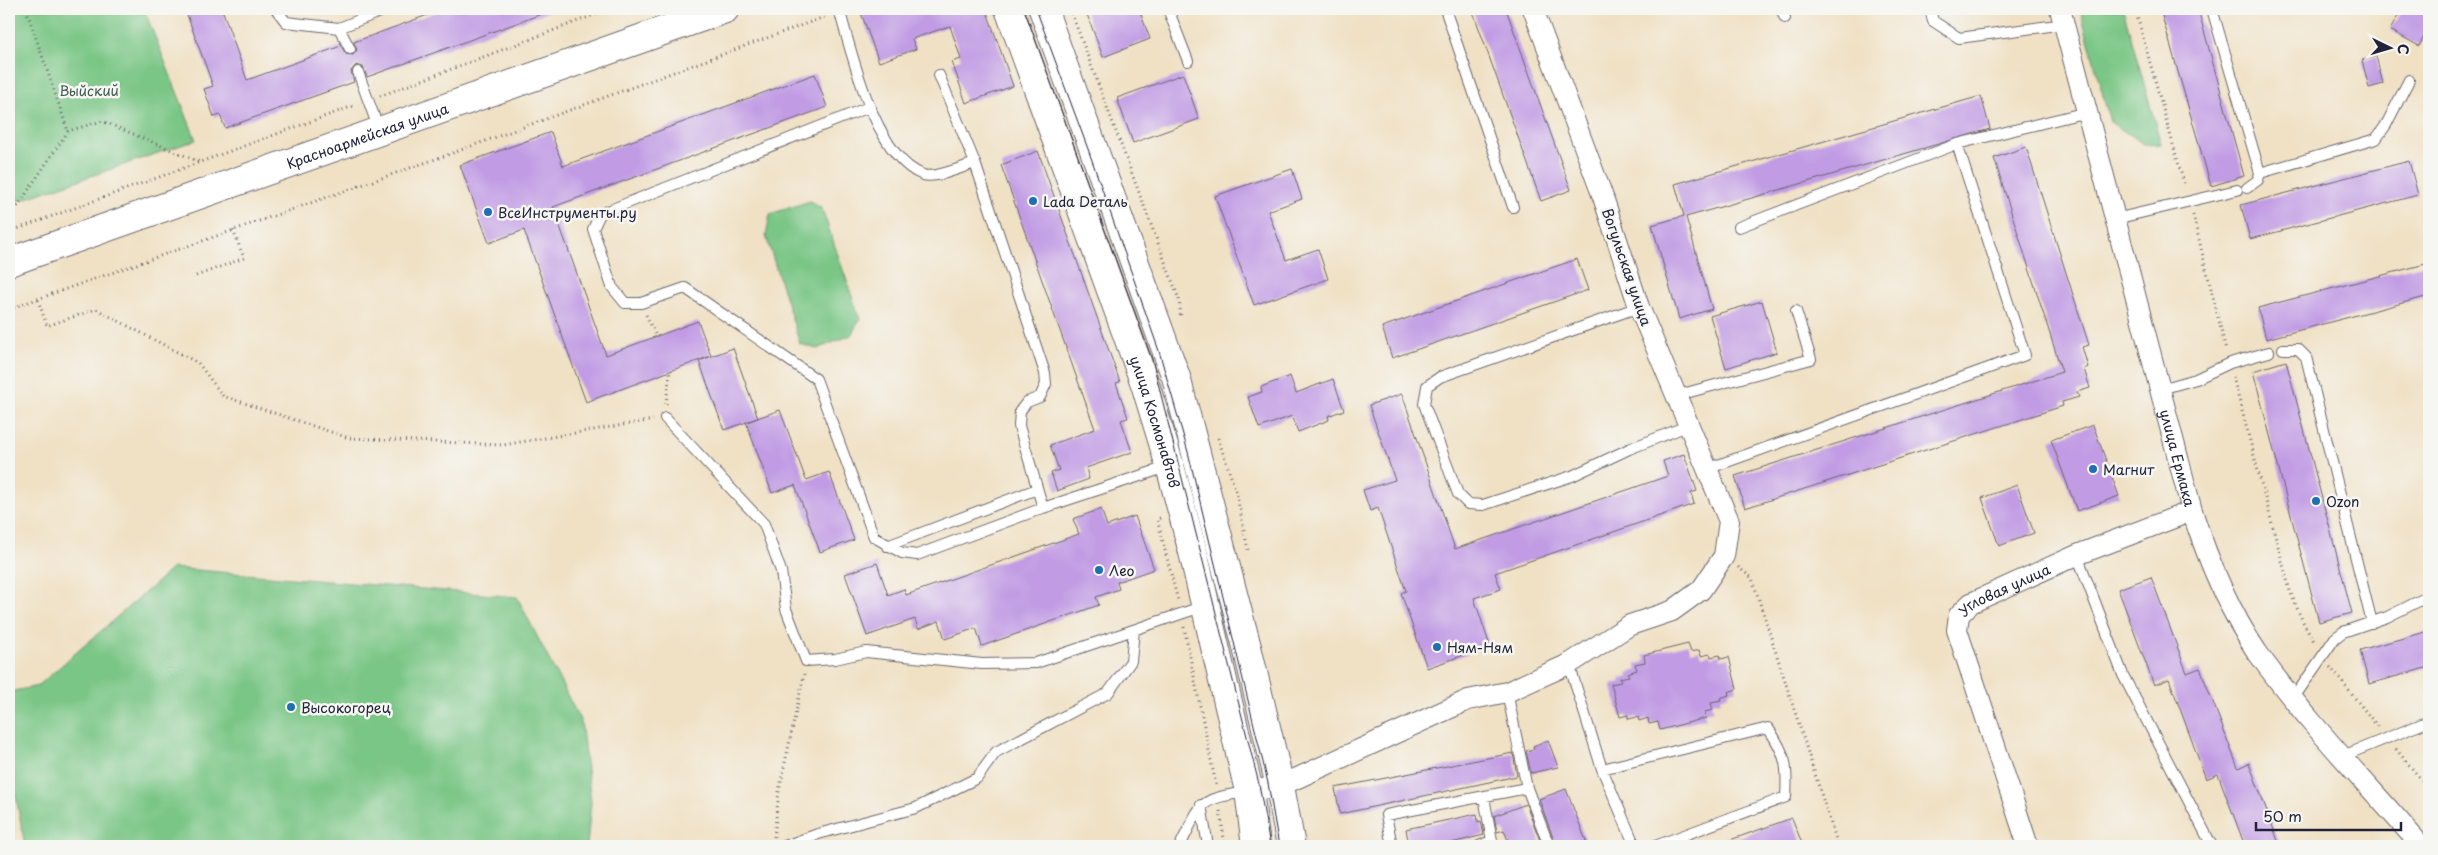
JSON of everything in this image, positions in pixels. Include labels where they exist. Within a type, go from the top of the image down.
[{"type":"main road","name":"Красноармейская улица","points":[[9,262],[725,9]]},
{"type":"main road","name":"улица Космонавтов","points":[[1010,9],[1145,384],[1170,466],[1193,610],[1249,792],[1256,846]]},
{"type":"main road","points":[[1043,9],[1176,377],[1247,647],[1280,786],[1291,846]]},
{"type":"street","name":"Вогульская улица","points":[[1533,9],[1602,197],[1639,307],[1687,426],[1729,522],[1724,556]]},
{"type":"street","name":"улица Ермака","points":[[2062,16],[2192,511],[2203,546],[2235,616],[2256,651],[2293,699],[2415,843]]},
{"type":"street","name":"Угловая улица","points":[[2028,846],[1957,630],[1959,615],[1972,603],[2077,555],[2192,511]]},
{"type":"street","points":[[1249,792],[1280,786],[1468,700],[1507,692],[1569,664],[1630,626],[1672,611],[1701,590],[1724,556]]},
{"type":"lane","points":[[276,9],[286,22],[339,28],[387,9]]},
{"type":"lane","points":[[1168,9],[1188,62]]},
{"type":"lane","points":[[1445,9],[1513,207]]},
{"type":"lane","points":[[1930,9],[1933,21],[1959,38],[2062,16]]},
{"type":"lane","points":[[2212,9],[2260,173],[2258,180],[2248,188]]},
{"type":"lane","points":[[840,10],[869,107],[881,132],[895,153],[908,165],[924,175],[946,173],[975,163]]},
{"type":"lane","points":[[339,28],[350,49]]},
{"type":"lane","points":[[358,72],[379,131]]},
{"type":"lane","points":[[939,75],[975,163],[1045,373],[1046,384],[1040,398],[1027,402],[1020,411],[1019,426],[1043,508]]},
{"type":"lane","points":[[2260,173],[2376,139],[2386,125],[2408,80]]},
{"type":"lane","points":[[869,107],[600,214],[593,229],[612,287],[625,303],[641,303],[684,288],[816,379],[874,537],[902,553],[917,555],[1043,508],[1170,466]]},
{"type":"lane","points":[[1739,227],[1957,144],[2087,112]]},
{"type":"lane","points":[[1707,469],[2025,355],[1957,144]]},
{"type":"lane","points":[[2115,219],[2190,203],[2237,190]]},
{"type":"lane","points":[[1639,307],[1440,377],[1427,386],[1424,404],[1458,494],[1468,504],[1483,505],[1572,476],[1629,449],[1687,426]]},
{"type":"lane","points":[[1676,396],[1810,359],[1796,311]]},
{"type":"lane","points":[[2283,349],[2298,349],[2306,357],[2372,623]]},
{"type":"lane","points":[[2161,388],[2196,379],[2230,363],[2269,352]]},
{"type":"lane","points":[[665,418],[764,524],[781,570],[786,609],[806,661],[835,659],[866,652],[982,664],[1036,664],[1193,610]]},
{"type":"lane","points":[[887,546],[1038,489]]},
{"type":"lane","points":[[2077,555],[2123,675],[2212,846]]},
{"type":"lane","points":[[2293,699],[2321,655],[2343,632],[2372,623],[2429,596]]},
{"type":"lane","points":[[785,846],[818,834],[916,808],[977,778],[996,752],[1108,692],[1131,661],[1134,630]]},
{"type":"lane","points":[[1569,664],[1602,769],[1635,846]]},
{"type":"lane","points":[[1507,692],[1526,788],[1549,846]]},
{"type":"lane","points":[[2343,756],[2429,721]]},
{"type":"lane","points":[[1602,769],[1768,728],[1782,748],[1788,773],[1786,797],[1655,846]]},
{"type":"lane","points":[[1392,846],[1386,815],[1526,788]]},
{"type":"lane","points":[[1180,846],[1201,804],[1218,796],[1249,792]]},
{"type":"lane","points":[[1479,846],[1492,844],[1484,796]]},
{"type":"lane","points":[[1201,804],[1208,846]]},
{"type":"path","points":[[26,9],[68,131]]},
{"type":"path","points":[[9,232],[368,101],[610,9]]},
{"type":"path","points":[[2135,9],[2190,203],[2290,592],[2302,620],[2321,655],[2429,789]]},
{"type":"path","points":[[9,309],[447,155],[840,10]]},
{"type":"path","points":[[9,219],[68,131],[102,121],[201,162]]},
{"type":"path","points":[[196,276],[244,258],[233,230]]},
{"type":"path","points":[[38,300],[47,326],[96,309],[198,363],[223,396],[349,438],[503,445],[665,418],[670,371]]},
{"type":"path","points":[[641,303],[656,336]]},
{"type":"path","points":[[1157,519],[1193,610],[1225,846]]},
{"type":"path","points":[[1724,556],[1752,578],[1838,846]]},
{"type":"path","points":[[773,846],[778,790],[806,661]]},
{"type":"green space","name":"Выйский","points":[[9,9],[144,9],[196,140],[9,204]]},
{"type":"green space","points":[[2080,9],[2123,9],[2161,144],[2145,145],[2110,122]]},
{"type":"green space","points":[[810,201],[822,209],[860,319],[851,335],[817,349],[800,344],[766,236],[770,214]]},
{"type":"green space","name":"Высокогорец","points":[[173,568],[517,597],[581,722],[591,802],[587,846],[25,846],[9,758],[9,692],[38,686]]},
{"type":"building","points":[[185,9],[222,9],[247,80],[341,46],[346,54],[353,55],[357,50],[354,42],[444,9],[550,9],[550,11],[367,77],[363,67],[356,65],[351,71],[354,82],[225,128],[220,115],[214,117],[204,89],[213,86]]},
{"type":"building","points":[[873,9],[986,9],[1013,86],[966,103],[952,62],[961,59],[950,26],[912,39],[916,49],[879,62],[861,13]]},
{"type":"building","points":[[1085,9],[1139,9],[1150,39],[1103,57]]},
{"type":"building","points":[[1472,9],[1506,9],[1571,190],[1541,201]]},
{"type":"building","points":[[2160,9],[2198,9],[2244,176],[2211,186]]},
{"type":"building","points":[[2402,9],[2429,9],[2429,28],[2419,46],[2390,30]]},
{"type":"building","points":[[2376,56],[2383,84],[2369,88],[2362,60]]},
{"type":"building","points":[[815,74],[827,107],[553,207],[606,355],[698,321],[711,356],[586,402],[524,230],[489,243],[460,165],[551,132],[563,166]]},
{"type":"building","points":[[1183,74],[1199,119],[1133,143],[1117,98]]},
{"type":"building","points":[[1981,96],[1990,129],[1686,217],[1712,309],[1679,319],[1652,225],[1684,216],[1675,184]]},
{"type":"building","points":[[2026,147],[2089,345],[2082,347],[2088,367],[2084,369],[2090,388],[2077,392],[2079,397],[2062,402],[2063,406],[1745,508],[1735,476],[2062,372],[1994,158]]},
{"type":"building","points":[[1038,151],[1120,382],[1116,383],[1128,418],[1121,420],[1132,452],[1086,468],[1089,479],[1057,491],[1051,473],[1059,470],[1050,445],[1095,429],[1001,165]]},
{"type":"building","points":[[2409,161],[2418,195],[2250,239],[2241,205]]},
{"type":"building","points":[[1292,169],[1302,199],[1268,211],[1286,260],[1318,249],[1328,279],[1254,305],[1215,196]]},
{"type":"building","points":[[1577,259],[1588,290],[1392,358],[1382,327]]},
{"type":"building","points":[[2429,263],[2429,296],[2266,339],[2258,308]]},
{"type":"building","points":[[1762,301],[1777,352],[1726,368],[1710,316]]},
{"type":"building","points":[[733,348],[758,418],[724,430],[699,361]]},
{"type":"building","points":[[2286,361],[2352,613],[2319,622],[2253,371]]},
{"type":"building","points":[[1290,376],[1296,393],[1333,379],[1344,410],[1328,416],[1329,420],[1298,432],[1292,416],[1259,428],[1248,397],[1262,392],[1261,387]]},
{"type":"building","points":[[1402,394],[1455,549],[1668,476],[1663,461],[1684,454],[1697,491],[1691,493],[1694,504],[1495,573],[1501,589],[1474,598],[1490,646],[1427,668],[1401,593],[1406,591],[1378,508],[1370,511],[1363,490],[1395,480],[1369,405]]},
{"type":"building","points":[[780,410],[806,480],[829,472],[854,540],[820,552],[795,485],[772,493],[746,422]]},
{"type":"building","points":[[2093,425],[2119,496],[2077,511],[2051,440]]},
{"type":"building","points":[[2017,485],[2034,533],[1999,546],[1982,498]]},
{"type":"building","points":[[1101,509],[1107,526],[1135,516],[1154,569],[1117,582],[1119,589],[1096,597],[1099,605],[982,646],[976,628],[945,639],[939,621],[918,629],[915,619],[867,636],[845,574],[877,563],[888,595],[904,589],[906,595],[1079,534],[1073,519]]},
{"type":"building","points":[[2151,577],[2187,673],[2200,668],[2238,768],[2249,763],[2280,846],[2245,846],[2218,774],[2206,779],[2169,679],[2154,685],[2118,589]]},
{"type":"building","points":[[2429,631],[2429,667],[2369,684],[2360,650]]},
{"type":"building","points":[[1688,644],[1691,652],[1699,650],[1701,656],[1710,654],[1711,657],[1720,655],[1721,659],[1729,657],[1737,689],[1728,692],[1729,695],[1720,698],[1721,701],[1711,703],[1713,710],[1704,712],[1706,718],[1660,730],[1658,722],[1649,724],[1648,718],[1639,721],[1638,717],[1628,719],[1628,715],[1620,717],[1611,684],[1621,682],[1620,678],[1629,676],[1628,673],[1637,670],[1635,664],[1645,662],[1644,655]]},
{"type":"building","points":[[1548,740],[1558,767],[1531,773],[1526,751],[1534,749],[1533,746]]},
{"type":"building","points":[[1513,753],[1517,776],[1340,814],[1335,788]]},
{"type":"building","points":[[1566,789],[1588,846],[1556,846],[1539,799]]},
{"type":"building","points":[[1526,804],[1542,846],[1510,846],[1504,830],[1497,832],[1494,816]]},
{"type":"building","points":[[1477,814],[1478,822],[1481,821],[1484,835],[1439,846],[1409,846],[1406,829]]},
{"type":"building","points":[[1792,818],[1803,846],[1720,846],[1719,844]]},
{"type":"tram line","points":[[1024,9],[1152,359],[1259,784],[1270,846]]},
{"type":"tram line","points":[[1036,9],[1088,149],[1159,351],[1188,452],[1268,783],[1279,846]]},
{"type":"place","name":"Lada Dеталь","points":[[1033,201]]},
{"type":"place","name":"ВсеИнструменты.ру","points":[[488,212]]},
{"type":"place","name":"Магнит","points":[[2093,469]]},
{"type":"place","name":"Ozon","points":[[2316,501]]},
{"type":"place","name":"Лео","points":[[1099,570]]},
{"type":"place","name":"Ням-Ням","points":[[1437,647]]},
{"type":"place","name":"Высокогорец","points":[[291,707]]}]
